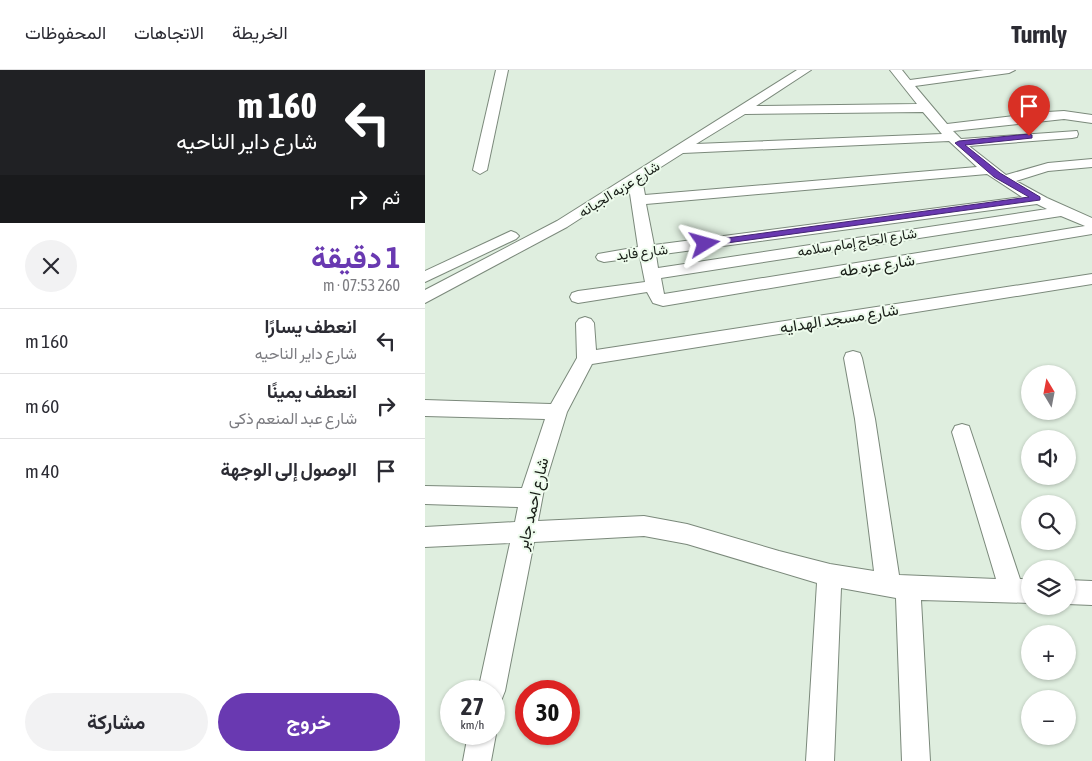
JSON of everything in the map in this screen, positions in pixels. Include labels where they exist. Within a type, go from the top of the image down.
[{"type":"street","points":[[480,170],[502,70]]},
{"type":"street","name":"شارع عزبه الجبانه","points":[[737,108],[787,70]]},
{"type":"street","name":"شارع عزبه الجبانه","points":[[425,277],[531,227],[676,147],[737,108],[805,70]]},
{"type":"street","points":[[896,70],[952,136],[990,170],[1037,199],[1092,223]]},
{"type":"street","points":[[907,84],[1009,70]]},
{"type":"street","points":[[737,108],[923,100]]},
{"type":"street","points":[[952,136],[1047,116],[1064,115],[1092,119]]},
{"type":"street","points":[[676,147],[952,136],[1072,134]]},
{"type":"street","name":"شارع عزبه الجبانه","points":[[425,297],[562,224],[635,179],[676,147]]},
{"type":"street","points":[[1006,180],[1031,170],[1053,165],[1092,162]]},
{"type":"street","points":[[638,200],[990,170]]},
{"type":"street","points":[[578,297],[656,287],[647,252],[635,179]]},
{"type":"street","name":"شارع فايد","points":[[604,257],[1037,199]]},
{"type":"street","name":"شارع الحاج إمام سلامه","points":[[656,287],[1062,211]]},
{"type":"street","points":[[548,217],[562,224]]},
{"type":"street","name":"شارع عزه طه","points":[[656,287],[1092,229]]},
{"type":"street","name":"شارع مسجد الهدايه","points":[[586,358],[1092,279]]},
{"type":"street","name":"شارع احمد جابر","points":[[493,680],[539,464],[557,412],[586,358],[585,323]]},
{"type":"street","points":[[853,358],[898,587],[916,761]]},
{"type":"street","points":[[425,408],[557,412]]},
{"type":"street","points":[[425,537],[643,526],[687,534],[779,562],[830,575],[898,587],[1021,591],[962,432]]},
{"type":"street","points":[[425,495],[531,498]]},
{"type":"street","points":[[820,761],[830,575]]},
{"type":"street","points":[[1076,592],[1092,593]]},
{"type":"street","points":[[477,761],[481,745]]},
{"type":"route","points":[[705,244],[1037,199],[997,175],[959,143],[1029,136]]}]
